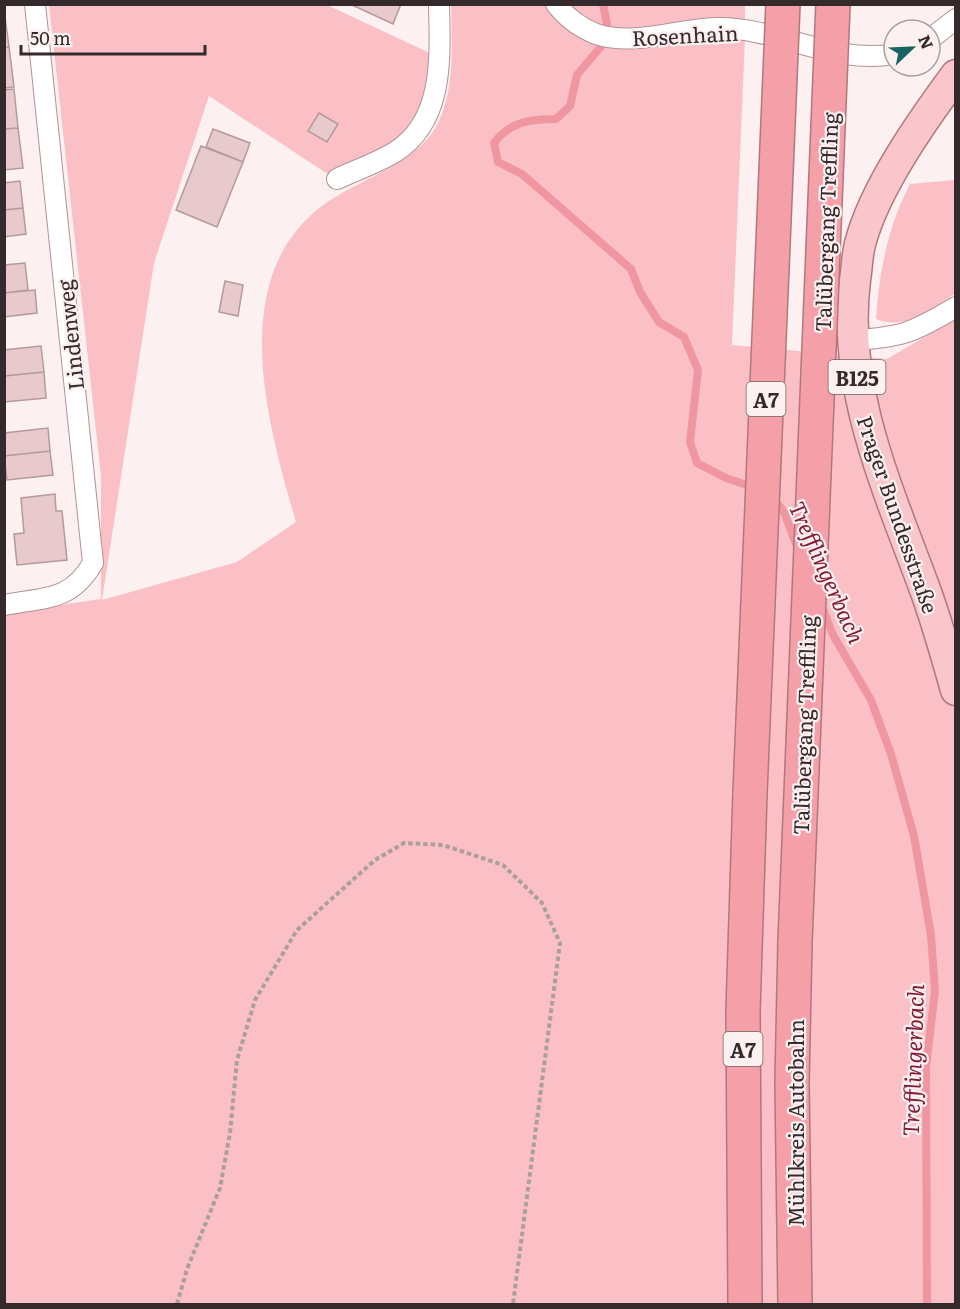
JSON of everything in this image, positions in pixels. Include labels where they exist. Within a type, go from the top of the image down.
[{"type":"highway","name":"A7","points":[[745,1305],[743,1011],[783,4]]},
{"type":"highway","name":"Talübergang Treffling","points":[[795,942],[833,4]]},
{"type":"highway","name":"Mühlkreis Autobahn","points":[[795,942],[792,1082],[795,1305]]},
{"type":"main road","name":"Prager Bundesstraße","points":[[956,75],[879,197],[860,244],[853,300],[852,340],[859,394],[872,444],[928,598],[956,690]]},
{"type":"street","name":"Lindenweg","points":[[4,605],[64,594],[82,582],[93,562],[34,4]]},
{"type":"street","points":[[337,179],[396,152],[424,124],[432,105],[437,78],[439,4]]},
{"type":"street","name":"Rosenhain","points":[[556,4],[577,24],[597,34],[619,38],[717,28],[739,29],[802,46],[852,55],[882,54]]},
{"type":"street","points":[[942,30],[956,19]]},
{"type":"street","points":[[852,340],[895,338],[919,328],[956,307]]},
{"type":"path","points":[[177,1305],[187,1269],[220,1188],[230,1133],[237,1060],[255,1000],[297,930],[375,860],[404,843],[443,845],[503,865],[542,903],[560,943],[513,1305]]},
{"type":"shaded area","points":[[49,5],[327,5],[432,54],[423,110],[394,144],[326,173],[209,96],[154,263],[102,600],[237,562],[296,522],[273,435],[265,389],[262,342],[266,298],[279,258],[304,222],[342,193],[410,155],[432,134],[448,93],[452,49],[451,5],[551,5],[594,36],[723,34],[745,37],[732,345],[887,359],[955,319],[955,1304],[5,1304],[4,613],[101,599],[101,476]]},
{"type":"shaded area","points":[[568,5],[745,5],[745,21],[651,31],[627,30],[604,26],[584,18]]},
{"type":"shaded area","points":[[955,180],[955,294],[917,317],[897,322],[876,319],[879,284],[890,233],[910,184]]},
{"type":"building","points":[[350,4],[401,4],[393,24]]},
{"type":"building","points":[[4,9],[9,47],[4,48]]},
{"type":"building","points":[[9,47],[14,87],[4,88],[4,48]]},
{"type":"building","points":[[14,89],[18,128],[4,129],[4,90]]},
{"type":"building","points":[[319,113],[338,124],[327,142],[308,131]]},
{"type":"building","points":[[18,128],[23,168],[4,170],[4,129]]},
{"type":"building","points":[[213,129],[250,143],[243,162],[206,147]]},
{"type":"building","points":[[201,146],[243,162],[217,227],[176,210]]},
{"type":"building","points":[[20,181],[23,208],[4,210],[4,183]]},
{"type":"building","points":[[23,208],[26,234],[4,237],[4,210]]},
{"type":"building","points":[[25,263],[28,290],[4,293],[4,265]]},
{"type":"building","points":[[225,281],[243,285],[238,316],[219,312]]},
{"type":"building","points":[[35,290],[37,313],[4,317],[4,293]]},
{"type":"building","points":[[41,346],[44,372],[4,376],[4,350]]},
{"type":"building","points":[[44,372],[46,398],[4,402],[4,376]]},
{"type":"building","points":[[48,428],[50,451],[4,456],[4,433]]},
{"type":"building","points":[[50,451],[53,475],[7,480],[4,456]]},
{"type":"building","points":[[55,494],[56,511],[62,511],[67,560],[17,565],[14,534],[24,533],[21,498]]},
{"type":"waterway","name":"Trefflingerbach","points":[[603,4],[607,24]]},
{"type":"waterway","name":"Trefflingerbach","points":[[603,44],[577,75],[570,106],[556,119],[530,121],[507,130],[494,143],[498,162],[522,174],[631,269],[640,292],[659,322],[684,337],[698,370],[690,442],[697,463],[726,478],[756,488]]},
{"type":"waterway","name":"Trefflingerbach","points":[[773,498],[784,512],[798,549]]},
{"type":"waterway","name":"Trefflingerbach","points":[[822,607],[833,635],[871,700],[891,754],[914,836],[931,935],[935,991],[926,1067],[927,1304]]}]
